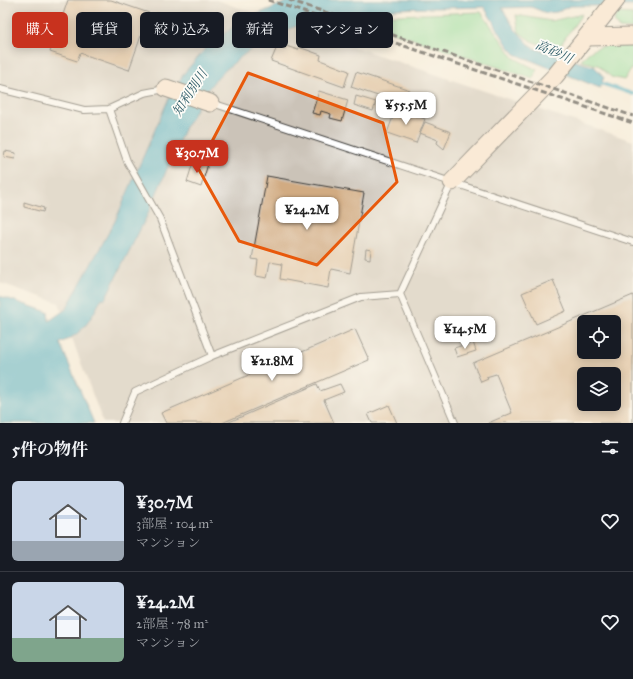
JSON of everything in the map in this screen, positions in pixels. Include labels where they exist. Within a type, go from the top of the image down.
[{"type":"street","points":[[452,182],[555,76],[612,5]]},
{"type":"street","points":[[587,37],[633,36]]},
{"type":"street","points":[[166,88],[210,103]]},
{"type":"lane","points":[[0,89],[84,110],[108,109],[144,93],[166,88]]},
{"type":"lane","points":[[210,103],[633,242]]},
{"type":"lane","points":[[108,109],[127,161],[160,219],[212,356]]},
{"type":"lane","points":[[452,182],[400,294],[456,423]]},
{"type":"lane","points":[[122,423],[135,392],[212,356],[361,297],[400,294]]},
{"type":"highlighted area","points":[[248,73],[383,123],[397,182],[317,265],[239,241],[198,168]]},
{"type":"shaded area","points":[[0,0],[216,0],[251,12],[232,12],[232,48],[288,48],[288,24],[296,27],[296,48],[358,48],[633,141],[633,423],[103,423],[59,303],[0,283]]},
{"type":"green space","points":[[481,12],[514,58],[537,70],[533,79],[393,32],[393,15]]},
{"type":"green space","points":[[618,13],[633,14],[633,29],[618,28],[614,21]]},
{"type":"green space","points":[[582,14],[557,50],[531,41],[519,32],[516,15],[551,21]]},
{"type":"green space","points":[[633,44],[633,67],[624,80],[611,77],[598,65],[581,61],[586,55],[597,48],[611,45]]},
{"type":"water","points":[[291,0],[633,0],[633,6],[570,6],[557,12],[546,13],[531,7],[502,8],[515,29],[533,48],[595,67],[604,77],[600,88],[515,54],[508,46],[484,7],[418,8],[364,12],[296,12],[296,27],[288,29],[288,12],[262,12]]},
{"type":"water","name":"知利別川","points":[[232,28],[232,48],[254,48],[223,72],[205,94],[185,127],[147,216],[105,299],[102,298],[90,319],[81,330],[60,343],[94,423],[0,423],[0,296],[48,312],[49,321],[66,309],[115,221],[167,102],[184,73],[206,48],[224,48],[224,34]]},
{"type":"building","points":[[68,0],[111,0],[146,12],[140,12],[140,39],[129,70],[80,53],[77,61],[50,52],[51,48],[68,48],[68,12],[64,12]]},
{"type":"building","points":[[288,47],[298,50],[299,48],[302,48],[321,55],[320,60],[349,71],[344,87],[271,61],[277,48],[285,49]]},
{"type":"building","points":[[356,72],[410,90],[405,105],[351,87]]},
{"type":"building","points":[[319,91],[348,100],[342,121],[330,118],[331,114],[321,111],[320,115],[312,113]]},
{"type":"building","points":[[356,96],[376,102],[373,111],[354,105]]},
{"type":"building","points":[[382,103],[386,104],[383,115],[379,113]]},
{"type":"building","points":[[396,109],[425,119],[416,143],[387,133]]},
{"type":"building","points":[[425,122],[451,132],[444,149],[437,143],[438,140],[420,133]]},
{"type":"building","points":[[5,151],[16,153],[15,159],[4,157]]},
{"type":"building","points":[[193,162],[200,165],[200,162],[208,164],[201,187],[187,182]]},
{"type":"building","points":[[267,176],[364,193],[350,273],[331,269],[328,288],[280,279],[282,264],[270,262],[267,278],[256,276],[258,260],[252,259]]},
{"type":"building","points":[[24,202],[44,208],[43,212],[24,207]]},
{"type":"building","points":[[366,249],[371,250],[370,259],[365,258]]},
{"type":"building","points":[[553,280],[566,311],[536,324],[522,293]]},
{"type":"building","points":[[633,295],[633,423],[488,423],[512,413],[496,374],[486,377],[488,379],[481,382],[473,363],[577,319],[577,359],[621,359],[621,315],[586,315]]},
{"type":"building","points":[[355,329],[369,360],[222,423],[166,423],[161,413]]},
{"type":"building","points":[[473,342],[476,351],[457,357],[454,348]]},
{"type":"building","points":[[317,384],[320,391],[340,384],[344,392],[324,400],[334,423],[227,423]]},
{"type":"building","points":[[389,405],[397,423],[372,423],[368,414]]},
{"type":"waterway","name":"高砂川","points":[[597,82],[633,94]]},
{"type":"railway","points":[[268,0],[633,123]]},
{"type":"railway","points":[[289,0],[633,116]]}]
